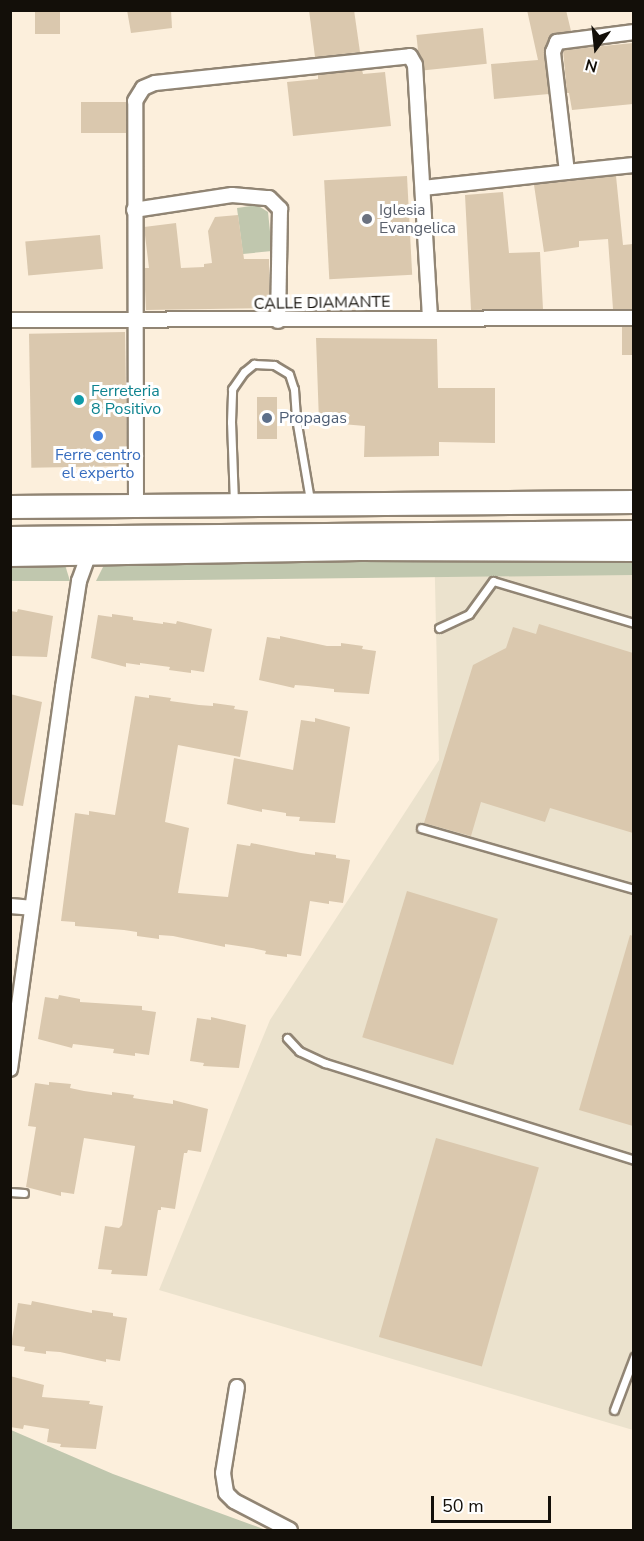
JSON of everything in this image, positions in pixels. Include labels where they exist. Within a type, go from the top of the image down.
[{"type":"main road","points":[[10,507],[136,508],[633,502]]},
{"type":"main road","points":[[10,538],[633,532]]},
{"type":"street","points":[[567,172],[553,52],[557,42],[633,32]]},
{"type":"street","points":[[136,508],[135,101],[143,88],[155,83],[410,56],[415,65],[430,317]]},
{"type":"street","points":[[423,188],[633,165]]},
{"type":"street","points":[[134,210],[232,195],[269,198],[280,209],[278,321]]},
{"type":"street","name":"CALLE DIAMANTE","points":[[10,320],[278,321],[430,317],[633,318]]},
{"type":"street","points":[[10,557],[360,551],[633,552]]},
{"type":"street","points":[[10,1069],[31,909],[80,581],[88,556]]},
{"type":"street","points":[[10,906],[31,909]]},
{"type":"street","points":[[237,1387],[223,1473],[226,1493],[234,1501],[290,1530]]},
{"type":"lane","points":[[234,507],[232,389],[244,372],[254,364],[274,365],[289,374],[294,389],[296,418],[311,506]]},
{"type":"lane","points":[[440,628],[469,614],[493,581],[633,623]]},
{"type":"lane","points":[[421,828],[633,889]]},
{"type":"lane","points":[[287,1038],[299,1051],[325,1063],[633,1160]]},
{"type":"lane","points":[[10,1192],[24,1193]]},
{"type":"lane","points":[[614,1410],[633,1357]]},
{"type":"shaded area","points":[[633,538],[633,1430],[159,1290],[270,1020],[439,760],[434,539]]},
{"type":"green space","points":[[257,205],[268,212],[272,251],[243,254],[237,208]]},
{"type":"green space","points":[[633,534],[633,575],[96,581],[106,561]]},
{"type":"green space","points":[[11,539],[57,539],[70,581],[11,581]]},
{"type":"green space","points":[[11,1430],[113,1474],[266,1530],[11,1530]]},
{"type":"building","points":[[35,10],[60,10],[60,34],[35,34]]},
{"type":"building","points":[[127,10],[171,10],[172,28],[131,33]]},
{"type":"building","points":[[309,10],[354,10],[360,52],[315,57]]},
{"type":"building","points":[[527,10],[566,10],[571,31],[552,35],[544,49],[549,94],[494,99],[491,64],[538,60]]},
{"type":"building","points":[[483,28],[487,64],[420,71],[416,35]]},
{"type":"building","points":[[633,43],[633,104],[572,110],[569,93],[567,93],[563,50]]},
{"type":"building","points":[[362,70],[363,74],[385,72],[391,126],[293,136],[287,82],[318,79],[318,75]]},
{"type":"building","points":[[81,102],[126,102],[126,133],[81,133]]},
{"type":"building","points":[[407,176],[412,275],[329,279],[324,180]]},
{"type":"building","points":[[616,176],[623,245],[633,244],[633,309],[613,309],[608,239],[579,241],[579,247],[544,252],[534,185]]},
{"type":"building","points":[[503,192],[509,253],[540,252],[543,309],[471,310],[465,195]]},
{"type":"building","points":[[238,215],[244,259],[269,259],[269,308],[146,310],[144,268],[149,268],[144,227],[176,223],[181,268],[204,267],[204,264],[212,263],[208,231],[215,217]]},
{"type":"building","points":[[100,235],[103,269],[28,275],[25,242]]},
{"type":"building","points":[[622,327],[633,327],[633,355],[622,355]]},
{"type":"building","name":"Ferreteria 8 Positivo","points":[[125,332],[127,466],[31,468],[29,334]]},
{"type":"building","points":[[316,338],[437,339],[438,388],[495,388],[495,443],[439,442],[439,456],[364,457],[365,426],[319,422]]},
{"type":"building","name":"Propagas","points":[[257,397],[277,397],[277,439],[257,439]]},
{"type":"building","points":[[18,609],[53,616],[47,657],[12,656],[10,611],[17,612]]},
{"type":"building","points":[[112,614],[133,617],[133,620],[163,624],[163,622],[176,624],[177,621],[212,629],[204,672],[169,670],[170,667],[140,663],[140,665],[126,663],[126,667],[91,658],[98,615],[112,617]]},
{"type":"building","points":[[539,624],[633,653],[633,833],[550,808],[545,822],[481,802],[471,836],[424,823],[473,665],[506,648],[513,627],[536,634]]},
{"type":"building","points":[[280,636],[327,646],[341,646],[341,643],[363,646],[362,649],[376,651],[369,694],[334,692],[334,689],[308,686],[295,685],[294,688],[259,680],[267,637],[280,639]]},
{"type":"building","points":[[10,694],[42,702],[23,806],[10,804]]},
{"type":"building","points":[[149,695],[199,705],[213,706],[213,703],[235,706],[234,709],[248,711],[240,757],[178,745],[165,822],[189,828],[178,893],[228,897],[237,844],[250,846],[251,843],[315,855],[315,852],[350,860],[343,903],[329,901],[329,904],[310,901],[301,956],[265,954],[266,951],[252,948],[225,944],[225,947],[173,936],[159,935],[159,939],[137,936],[137,932],[75,926],[75,922],[61,921],[75,813],[89,815],[89,811],[115,815],[135,696],[149,698]]},
{"type":"building","points":[[315,718],[350,727],[335,823],[299,821],[300,817],[286,816],[286,813],[262,809],[262,812],[227,804],[234,758],[293,770],[301,720],[315,722]]},
{"type":"building","points":[[407,891],[498,919],[453,1065],[362,1037]]},
{"type":"building","points":[[630,935],[633,936],[633,1126],[579,1110]]},
{"type":"building","points":[[59,995],[80,999],[80,1002],[142,1006],[142,1010],[156,1012],[149,1055],[113,1053],[114,1049],[73,1044],[72,1048],[38,1039],[45,997],[58,999]]},
{"type":"building","points":[[211,1017],[246,1025],[239,1068],[203,1066],[204,1063],[190,1061],[197,1018],[211,1020]]},
{"type":"building","points":[[49,1082],[71,1084],[70,1088],[84,1091],[134,1095],[133,1098],[173,1104],[173,1100],[208,1109],[201,1152],[188,1150],[184,1153],[175,1209],[161,1207],[161,1210],[158,1210],[147,1276],[111,1274],[112,1270],[98,1269],[105,1226],[119,1228],[122,1225],[135,1146],[84,1138],[74,1194],[61,1192],[61,1196],[26,1187],[36,1127],[28,1126],[35,1083],[49,1085]]},
{"type":"building","points":[[436,1138],[539,1167],[482,1366],[379,1337]]},
{"type":"building","points":[[32,1301],[92,1313],[92,1310],[113,1313],[113,1316],[127,1318],[120,1361],[106,1359],[106,1362],[60,1352],[46,1351],[46,1354],[24,1351],[25,1347],[11,1345],[18,1303],[31,1305]]},
{"type":"building","points":[[10,1376],[44,1385],[42,1397],[90,1401],[89,1404],[103,1406],[96,1449],[60,1447],[61,1444],[47,1442],[49,1429],[24,1425],[23,1429],[10,1427]]},
{"type":"place","name":"Iglesia Evangelica","points":[[367,219]]},
{"type":"place","name":"Ferreteria 8 Positivo","points":[[79,400]]},
{"type":"place","name":"Propagas","points":[[267,418]]},
{"type":"place","name":"Ferre centro el experto","points":[[98,436]]}]
